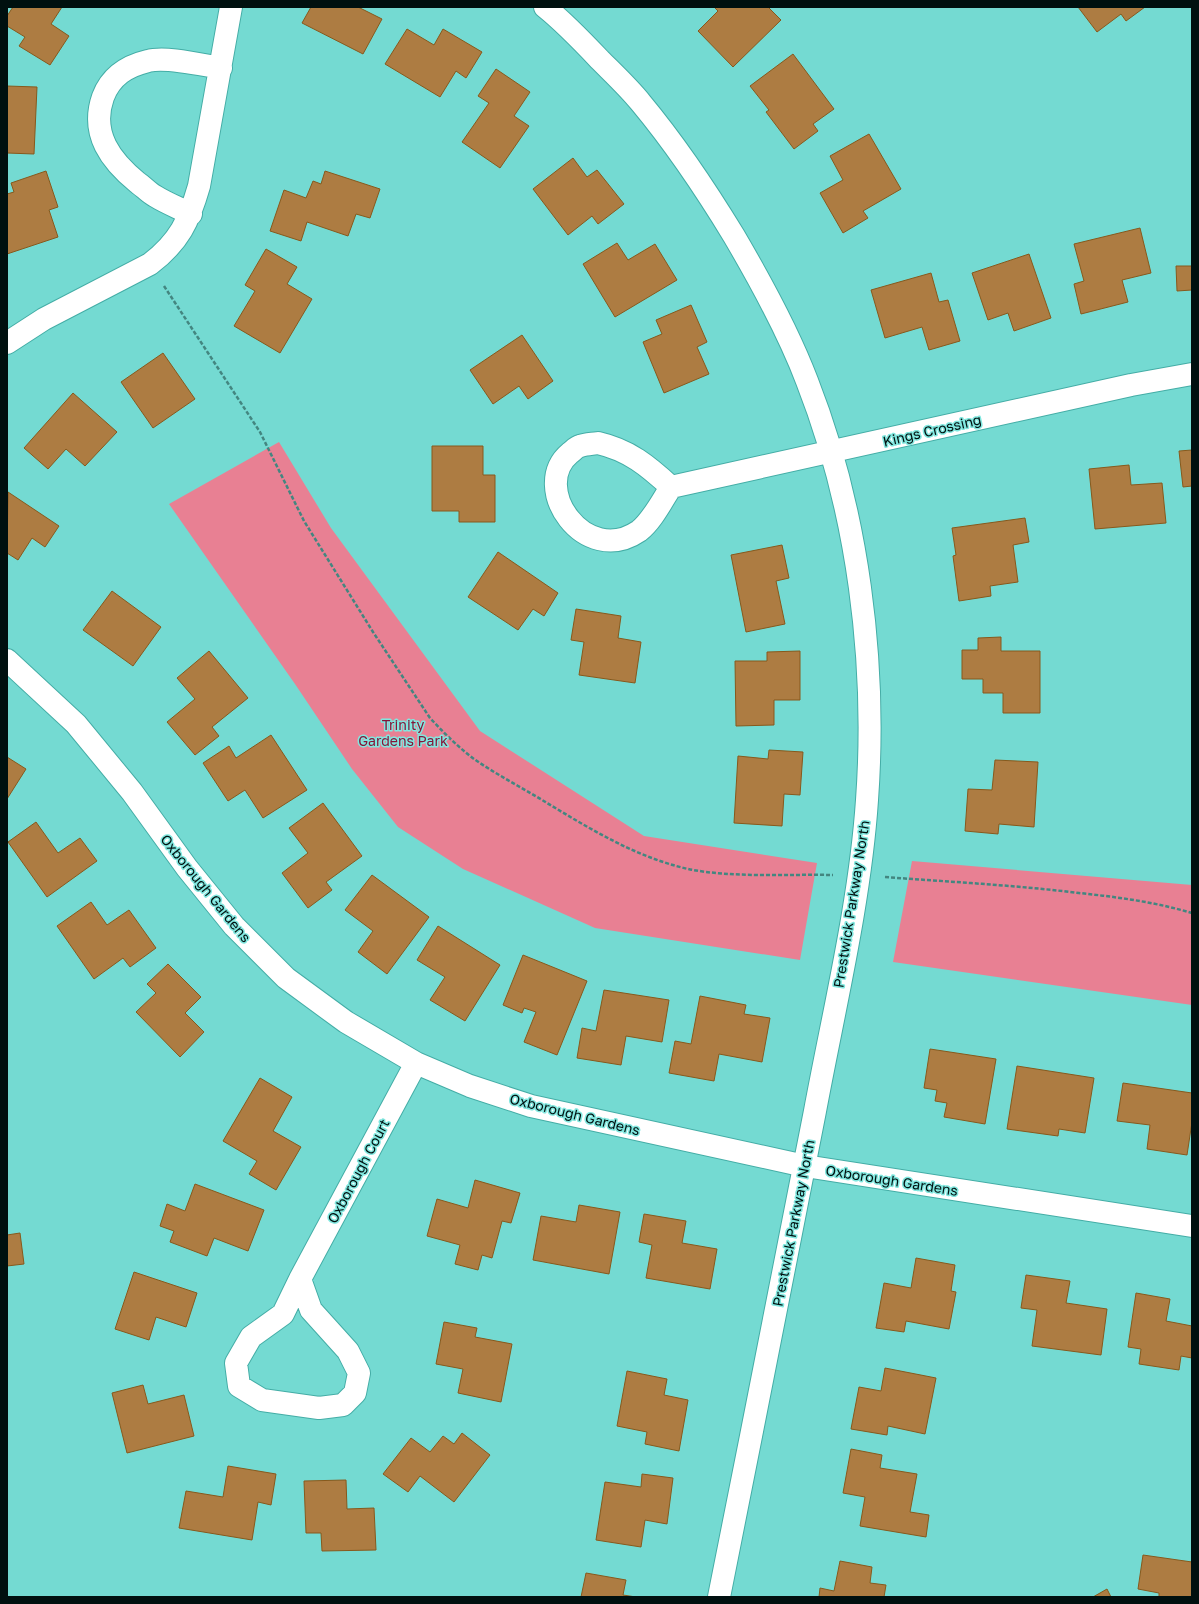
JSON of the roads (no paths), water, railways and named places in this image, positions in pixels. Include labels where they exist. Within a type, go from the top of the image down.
[{"type":"street","points":[[7,343],[44,319],[150,264],[172,244],[191,214],[199,186],[231,7]]},
{"type":"street","name":"Prestwick Parkway North","points":[[545,7],[566,24],[641,103],[705,188],[760,280],[806,379],[831,452],[840,481],[861,596],[868,663],[869,722],[868,799],[859,875],[805,1166],[720,1597]]},
{"type":"street","points":[[191,214],[154,196],[126,172],[110,155],[101,132],[100,108],[108,85],[125,69],[149,60],[180,61],[221,68]]},
{"type":"street","name":"Kings Crossing","points":[[671,487],[1131,385],[1192,374]]},
{"type":"street","points":[[598,443],[616,447],[637,458],[671,487],[640,530],[626,538],[610,541],[594,538],[584,533],[569,518],[561,505],[557,489],[557,472],[565,458],[579,446],[598,443]]},
{"type":"street","name":"Oxborough Gardens","points":[[7,660],[76,724],[132,792],[187,868],[234,926],[286,978],[346,1022],[416,1063],[470,1086],[531,1106],[805,1166],[1192,1226]]},
{"type":"street","name":"Oxborough Court","points":[[300,1279],[311,1310],[348,1351],[360,1373],[355,1393],[343,1405],[319,1408],[262,1400],[239,1386],[236,1363],[251,1337],[283,1314],[300,1279],[416,1063]]},
{"type":"park label","name":"Trinity Gardens Park","points":[[403,732]]}]
